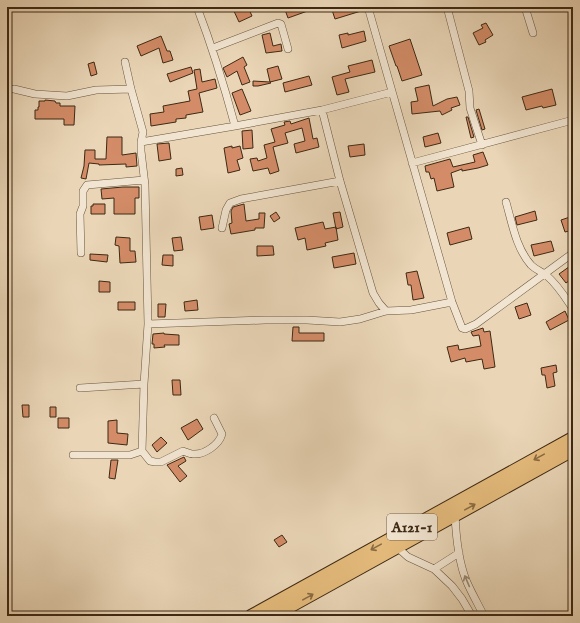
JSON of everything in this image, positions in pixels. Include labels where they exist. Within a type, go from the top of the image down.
[{"type":"highway","name":"A121-1","points":[[251,616],[573,438]]},
{"type":"highway","name":"A121-1","points":[[274,616],[573,450]]},
{"type":"street","points":[[197,7],[213,48],[235,126]]},
{"type":"street","points":[[368,7],[452,302],[459,324],[462,328],[465,329],[476,324],[573,253]]},
{"type":"street","points":[[447,7],[469,91],[470,108],[482,145]]},
{"type":"street","points":[[525,7],[533,33]]},
{"type":"street","points":[[213,48],[278,23],[281,24],[283,28],[288,49]]},
{"type":"street","points":[[125,62],[143,132],[141,142],[144,180],[148,324],[142,451],[150,461],[155,462],[161,462],[183,451],[193,454],[203,452],[220,439],[222,434],[214,418]]},
{"type":"street","points":[[14,89],[34,94],[68,96],[96,90],[131,89]]},
{"type":"street","points":[[141,142],[322,110],[392,92]]},
{"type":"street","points":[[322,110],[340,181],[373,293],[379,303],[386,310]]},
{"type":"street","points":[[412,163],[573,120]]},
{"type":"street","points":[[81,253],[80,214],[83,206],[83,191],[87,185],[144,180]]},
{"type":"street","points":[[222,228],[226,210],[230,202],[340,181]]},
{"type":"street","points":[[506,202],[520,249],[531,265],[537,271],[545,274],[559,288],[573,309]]},
{"type":"street","points":[[148,324],[265,320],[340,322],[360,319],[386,310],[411,310],[452,302]]},
{"type":"street","points":[[80,388],[144,384]]},
{"type":"street","points":[[73,455],[130,455],[142,451]]},
{"type":"street","points":[[455,515],[459,553],[466,579],[484,616]]},
{"type":"street","points":[[398,548],[408,557],[434,569],[462,598],[472,616]]},
{"type":"street","points":[[434,569],[459,553]]},
{"type":"building","points":[[236,7],[248,7],[252,16],[239,22],[233,9]]},
{"type":"building","points":[[284,7],[316,7],[316,8],[288,18]]},
{"type":"building","points":[[331,7],[360,7],[361,11],[335,19]]},
{"type":"building","points":[[486,23],[493,35],[485,40],[486,42],[479,45],[473,33],[483,28],[481,25]]},
{"type":"building","points":[[364,31],[366,41],[342,48],[339,35],[348,33],[348,35]]},
{"type":"building","points":[[270,33],[273,46],[281,44],[282,51],[266,53],[262,35]]},
{"type":"building","points":[[161,36],[167,51],[170,51],[173,60],[163,63],[159,48],[141,56],[137,46]]},
{"type":"building","points":[[410,39],[422,75],[402,81],[389,46]]},
{"type":"building","points":[[243,57],[247,65],[244,67],[250,82],[242,85],[237,71],[227,77],[223,68]]},
{"type":"building","points":[[372,60],[375,72],[345,79],[349,92],[337,95],[332,77],[350,72],[348,66]]},
{"type":"building","points":[[94,62],[97,74],[91,76],[88,64]]},
{"type":"building","points":[[278,66],[282,79],[270,82],[267,69]]},
{"type":"building","points":[[191,67],[193,73],[170,82],[167,74]]},
{"type":"building","points":[[200,69],[202,82],[215,79],[217,88],[199,93],[203,112],[186,115],[186,118],[176,119],[176,122],[151,126],[150,114],[164,112],[163,106],[190,101],[188,91],[197,89],[194,70]]},
{"type":"building","points":[[309,76],[312,85],[285,92],[283,83]]},
{"type":"building","points":[[253,81],[271,83],[253,86]]},
{"type":"building","points":[[429,85],[433,106],[447,99],[457,97],[460,105],[451,108],[452,110],[442,115],[440,111],[412,114],[411,102],[418,101],[415,88]]},
{"type":"building","points":[[242,89],[251,111],[240,115],[232,93]]},
{"type":"building","points":[[552,89],[556,105],[543,108],[542,106],[526,110],[522,97]]},
{"type":"building","points":[[45,100],[60,103],[60,106],[75,106],[74,125],[64,125],[64,119],[35,119],[35,110],[38,110],[39,101]]},
{"type":"building","points":[[479,109],[485,129],[482,130],[476,110]]},
{"type":"building","points":[[466,117],[468,117],[474,137],[471,138]]},
{"type":"building","points":[[309,118],[313,139],[317,138],[319,147],[296,153],[294,144],[305,141],[302,128],[285,133],[288,143],[273,147],[279,171],[270,174],[268,168],[253,171],[250,159],[257,158],[258,161],[267,158],[264,145],[275,142],[271,129],[285,125],[284,122],[290,121],[291,124]]},
{"type":"building","points":[[252,130],[253,148],[243,149],[242,131]]},
{"type":"building","points":[[438,133],[441,143],[425,147],[423,137]]},
{"type":"building","points":[[107,137],[122,137],[122,155],[136,153],[137,166],[126,167],[126,164],[99,165],[89,163],[86,179],[81,178],[84,166],[85,150],[95,150],[95,159],[106,159]]},
{"type":"building","points":[[169,143],[171,159],[159,161],[157,144]]},
{"type":"building","points":[[364,144],[365,155],[350,157],[348,146]]},
{"type":"building","points":[[232,146],[232,148],[240,146],[243,158],[237,160],[240,170],[228,173],[224,148]]},
{"type":"building","points":[[483,152],[488,165],[462,171],[462,169],[451,173],[454,187],[437,191],[434,178],[431,179],[429,172],[426,172],[425,166],[450,159],[453,167],[475,162],[473,155]]},
{"type":"building","points":[[182,168],[183,175],[176,176],[176,169]]},
{"type":"building","points":[[139,187],[139,198],[135,198],[135,214],[114,214],[114,198],[102,199],[101,189]]},
{"type":"building","points":[[93,204],[105,204],[105,214],[91,214],[91,206],[93,206]]},
{"type":"building","points":[[244,204],[246,221],[259,219],[259,213],[265,213],[264,228],[255,228],[255,230],[231,234],[229,224],[232,223],[231,211],[233,207]]},
{"type":"building","points":[[535,211],[537,220],[517,225],[515,217]]},
{"type":"building","points":[[276,212],[280,218],[274,222],[270,216]]},
{"type":"building","points":[[340,212],[343,227],[336,229],[333,213]]},
{"type":"building","points":[[212,215],[214,228],[201,230],[199,217]]},
{"type":"building","points":[[570,217],[573,230],[565,232],[561,220]]},
{"type":"building","points":[[323,222],[325,229],[336,227],[338,240],[325,243],[326,246],[307,250],[305,238],[298,240],[295,228]]},
{"type":"building","points":[[469,227],[472,239],[450,245],[447,233]]},
{"type":"building","points":[[116,237],[130,238],[130,251],[135,251],[136,262],[120,263],[119,246],[115,245]]},
{"type":"building","points":[[181,237],[183,250],[174,251],[172,238]]},
{"type":"building","points":[[551,241],[554,251],[534,256],[531,245]]},
{"type":"building","points":[[257,246],[273,246],[274,255],[257,256]]},
{"type":"building","points":[[354,253],[356,264],[334,268],[332,257]]},
{"type":"building","points":[[90,254],[108,255],[107,262],[90,260]]},
{"type":"building","points":[[163,255],[173,255],[173,266],[162,265]]},
{"type":"building","points":[[573,264],[573,278],[566,283],[559,274]]},
{"type":"building","points":[[417,271],[424,298],[413,300],[411,285],[408,285],[406,273]]},
{"type":"building","points":[[99,281],[110,282],[110,292],[99,292]]},
{"type":"building","points":[[197,300],[198,310],[185,311],[184,302]]},
{"type":"building","points":[[118,302],[135,302],[135,310],[118,310]]},
{"type":"building","points":[[527,303],[531,315],[519,319],[515,307]]},
{"type":"building","points":[[158,304],[166,304],[165,317],[158,317]]},
{"type":"building","points":[[565,311],[569,320],[550,330],[546,322]]},
{"type":"building","points":[[293,327],[299,327],[299,333],[324,333],[324,341],[292,341]]},
{"type":"building","points":[[483,328],[484,332],[490,331],[495,367],[484,369],[482,359],[466,362],[465,358],[451,362],[447,347],[458,345],[459,350],[481,346],[479,335],[473,336],[471,332]]},
{"type":"building","points":[[164,333],[179,335],[179,345],[164,345],[165,347],[154,348],[154,344],[152,344],[153,334]]},
{"type":"building","points":[[556,365],[557,372],[553,373],[555,386],[547,388],[545,375],[542,375],[541,368]]},
{"type":"building","points":[[172,380],[180,380],[181,395],[173,395]]},
{"type":"building","points":[[22,405],[29,405],[29,417],[23,417]]},
{"type":"building","points":[[50,407],[56,407],[56,417],[50,417]]},
{"type":"building","points":[[58,418],[69,418],[69,428],[58,428]]},
{"type":"building","points":[[197,419],[203,429],[188,440],[181,428]]},
{"type":"building","points":[[117,420],[117,433],[128,434],[127,445],[108,443],[108,421]]},
{"type":"building","points":[[161,437],[167,443],[157,452],[152,445]]},
{"type":"building","points":[[184,457],[186,461],[178,466],[187,476],[180,482],[167,465]]},
{"type":"building","points":[[111,460],[118,460],[115,479],[109,478]]},
{"type":"building","points":[[282,535],[287,542],[279,547],[274,540]]}]
